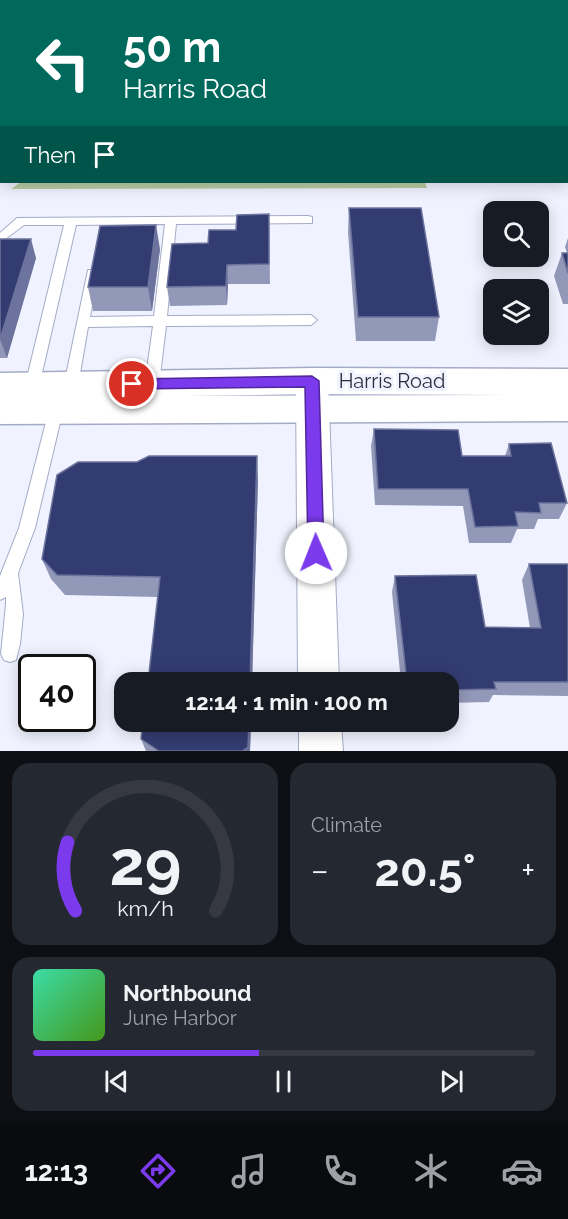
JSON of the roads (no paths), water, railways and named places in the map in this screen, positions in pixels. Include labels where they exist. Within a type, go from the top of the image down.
[{"type":"main road","name":"Harris Road","points":[[16,386],[64,397],[312,395],[568,382]]},
{"type":"main road","name":"Harris Road","points":[[0,410],[64,397],[152,384],[568,408]]},
{"type":"street","points":[[312,395],[319,672]]},
{"type":"street","points":[[320,732],[321,751]]},
{"type":"lane","points":[[0,239],[21,221],[71,221],[101,227],[171,221],[308,220]]},
{"type":"lane","points":[[16,386],[71,221]]},
{"type":"lane","points":[[152,384],[171,221]]},
{"type":"lane","points":[[0,592],[11,574],[64,397],[96,255]]},
{"type":"lane","points":[[82,322],[311,320]]},
{"type":"lane","points":[[10,654],[16,618],[16,596],[11,574]]}]
